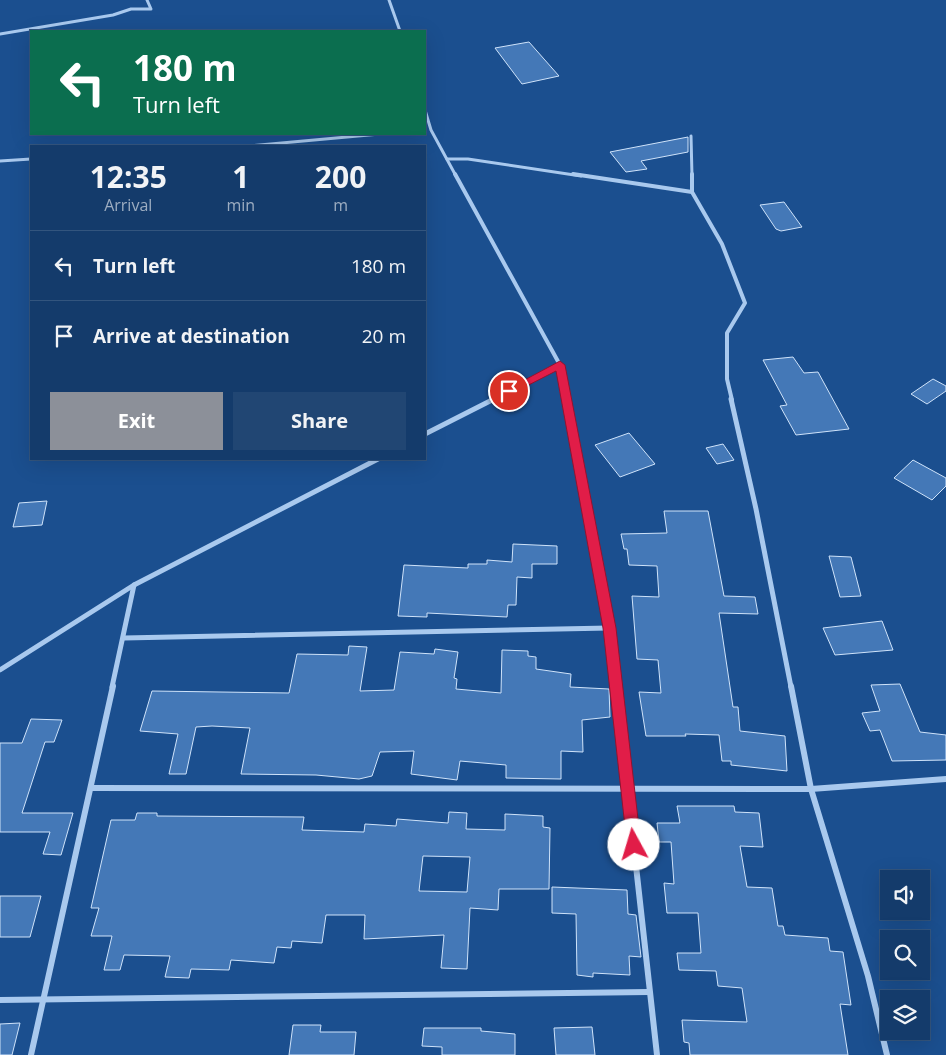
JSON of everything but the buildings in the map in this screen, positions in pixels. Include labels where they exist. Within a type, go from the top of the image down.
[{"type":"street","points":[[0,34],[113,15],[131,9],[151,9],[147,0]]},
{"type":"street","points":[[390,0],[400,30]]},
{"type":"street","points":[[426,113],[432,130],[447,159],[560,365],[609,628],[657,1055]]},
{"type":"street","points":[[426,130],[432,130]]},
{"type":"street","points":[[260,145],[369,135]]},
{"type":"street","points":[[691,136],[692,192],[722,244],[745,303],[728,333],[727,379],[756,509],[811,789],[868,976],[887,1055]]},
{"type":"street","points":[[0,160],[30,159]]},
{"type":"street","points":[[447,159],[468,159],[692,192]]},
{"type":"street","points":[[426,433],[560,365]]},
{"type":"street","points":[[0,670],[134,585],[376,460]]},
{"type":"street","points":[[31,1055],[45,999],[134,585]]},
{"type":"street","points":[[124,638],[609,628]]},
{"type":"street","points":[[91,788],[811,789],[946,778]]},
{"type":"street","points":[[0,1000],[649,992]]},
{"type":"route","points":[[509,391],[560,365],[609,628],[634,845]]}]
